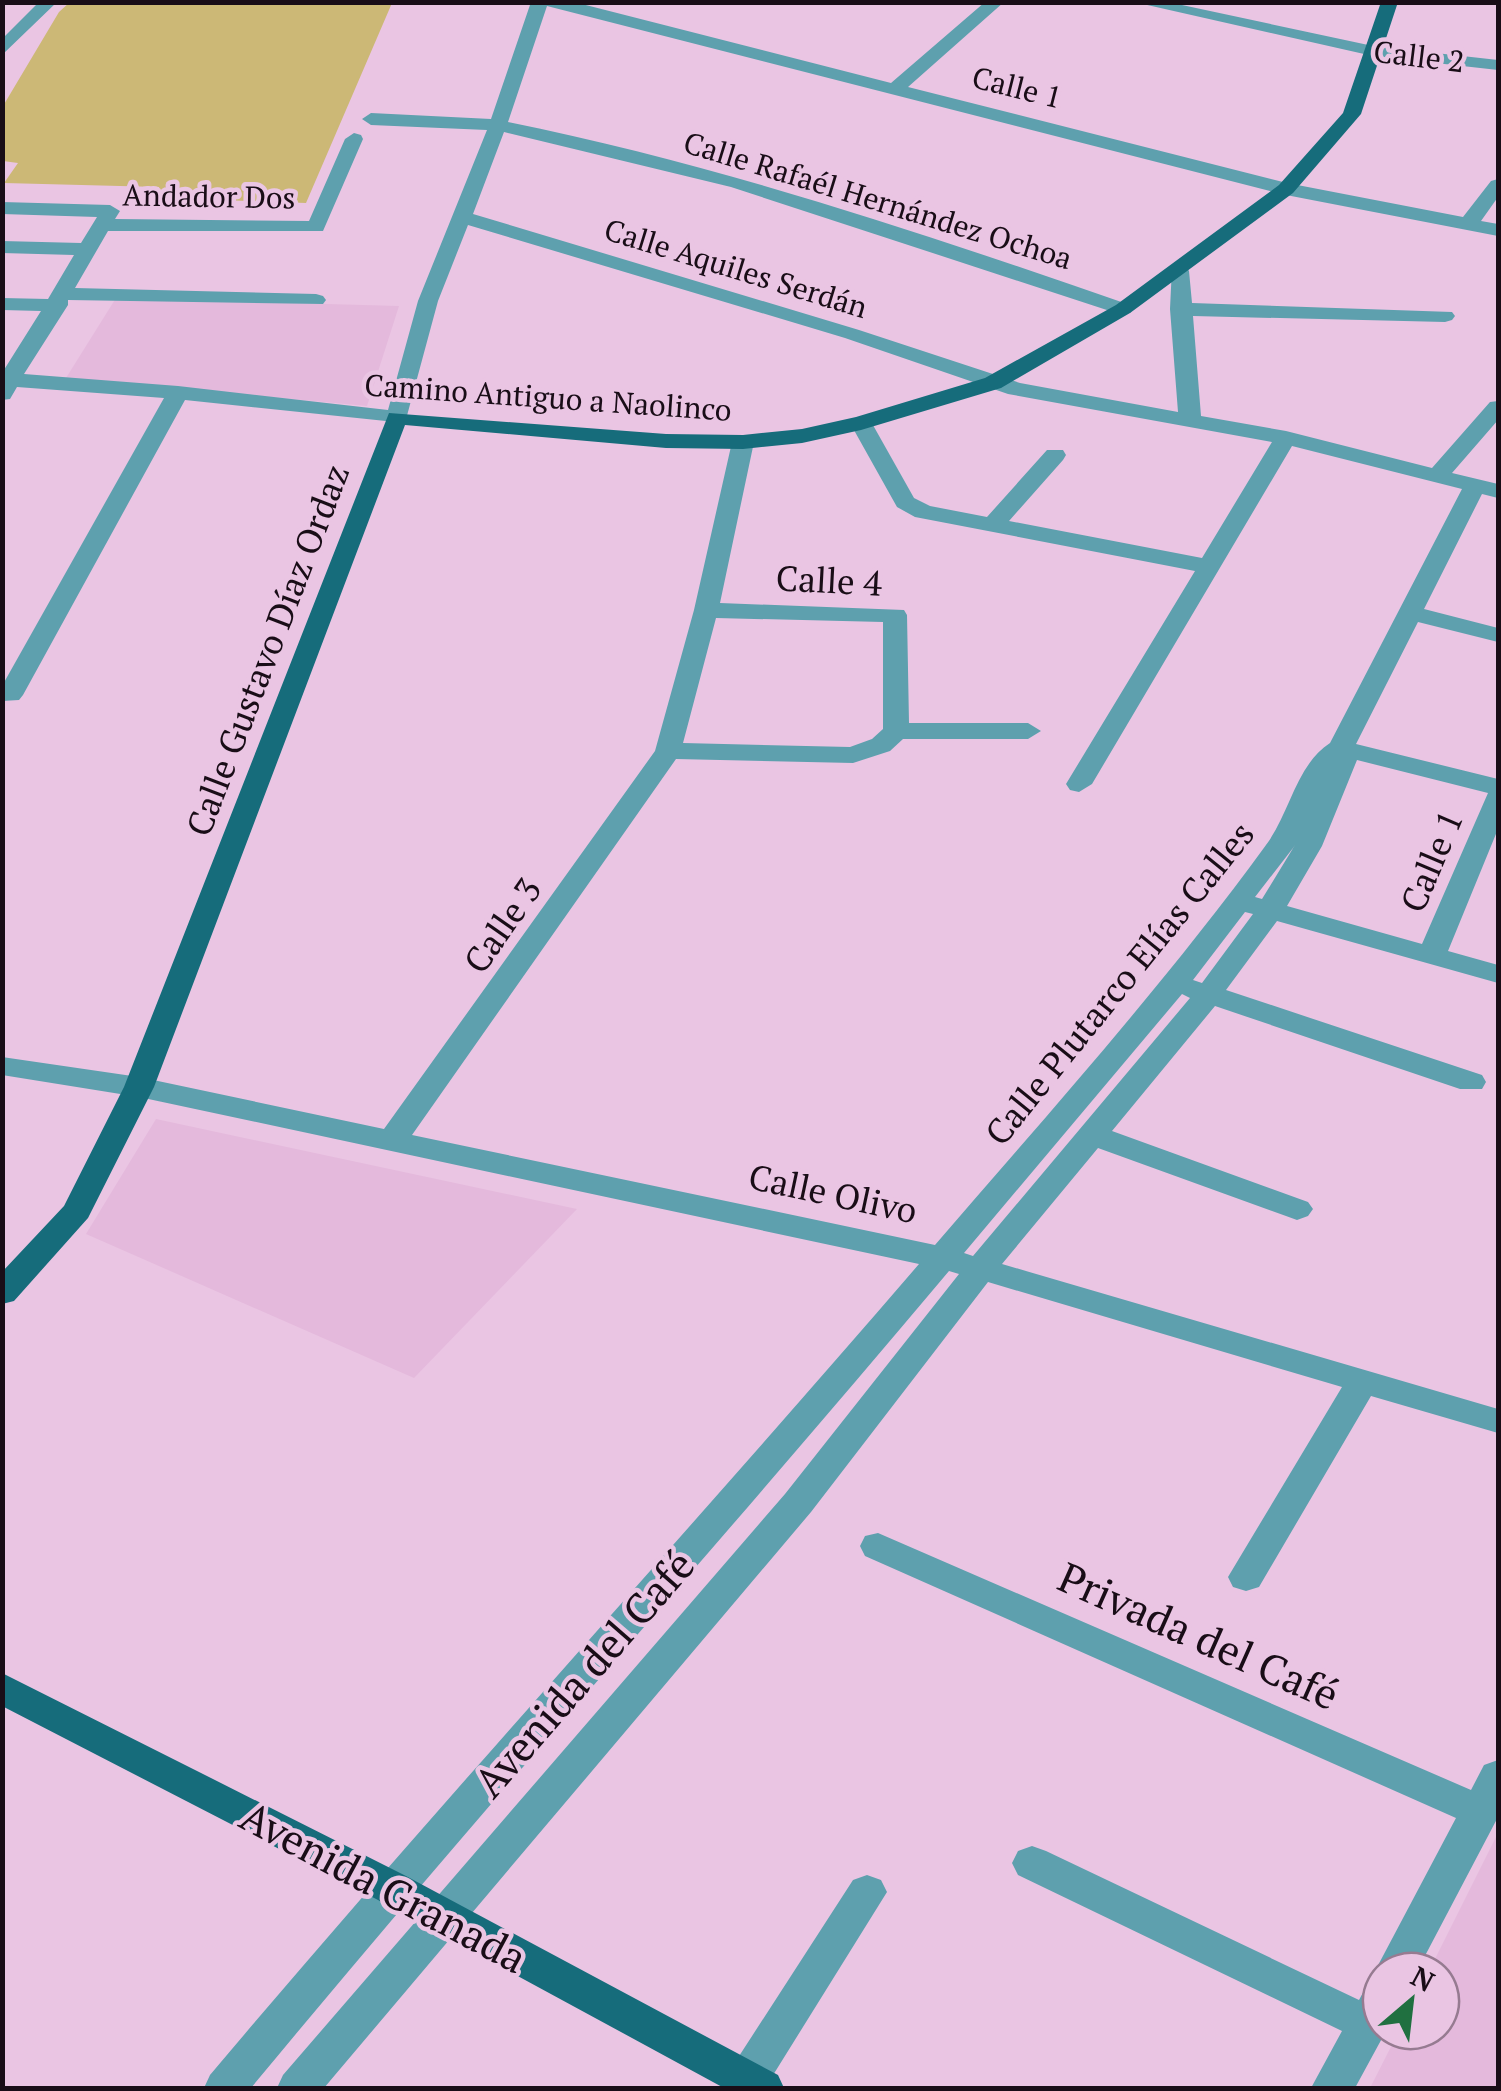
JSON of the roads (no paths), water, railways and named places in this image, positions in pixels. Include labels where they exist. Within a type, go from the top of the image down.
[{"type":"main road","name":"Camino Antiguo a Naolinco","points":[[397,418],[666,441],[743,442],[802,436],[861,423],[993,382],[1123,310],[1286,188],[1352,114],[1390,2]]},
{"type":"main road","name":"Calle Gustavo Díaz Ordaz","points":[[2,1292],[76,1211],[139,1087],[397,418]]},
{"type":"main road","name":"Avenida Granada","points":[[2,1688],[392,1888],[755,2084]]},
{"type":"street","points":[[2,50],[48,2]]},
{"type":"street","name":"Calle Gustavo Díaz Ordaz","points":[[397,418],[428,301],[498,126],[540,2]]},
{"type":"street","name":"Calle 1","points":[[552,2],[1286,188],[1498,230]]},
{"type":"street","points":[[894,90],[996,2]]},
{"type":"street","name":"Calle 2","points":[[1142,2],[1339,44],[1498,66]]},
{"type":"street","name":"Calle 2","points":[[1374,48],[1498,56]]},
{"type":"street","points":[[371,119],[498,126]]},
{"type":"street","name":"Calle Rafaél Hernández Ochoa","points":[[498,126],[771,192],[1123,310]]},
{"type":"street","name":"Andador Dos","points":[[2,208],[105,218],[316,228],[354,138]]},
{"type":"street","points":[[1468,224],[1498,185]]},
{"type":"street","name":"Calle Aquiles Serdán","points":[[460,216],[1038,394],[1286,438],[1487,488]]},
{"type":"street","points":[[5,384],[61,300],[105,218]]},
{"type":"street","points":[[2,247],[85,250]]},
{"type":"street","points":[[1179,270],[1190,419]]},
{"type":"street","points":[[2,304],[61,300],[316,300]]},
{"type":"street","points":[[1180,309],[1445,316]]},
{"type":"street","name":"Camino Antiguo a Naolinco","points":[[5,384],[178,393],[397,418]]},
{"type":"street","points":[[10,695],[178,393]]},
{"type":"street","points":[[1437,476],[1498,407]]},
{"type":"street","points":[[861,423],[906,502],[923,512],[1208,566]]},
{"type":"street","points":[[1080,784],[1286,438]]},
{"type":"street","name":"Calle 3","points":[[393,1139],[668,751],[706,610],[743,442]]},
{"type":"street","points":[[992,527],[1056,454]]},
{"type":"street","name":"Calle Plutarco Elías Calles","points":[[943,1258],[1176,983],[1283,842],[1325,758],[1341,748],[1408,612],[1487,488]]},
{"type":"street","name":"Calle 4","points":[[706,610],[895,615],[896,731]]},
{"type":"street","points":[[1408,612],[1498,635]]},
{"type":"street","points":[[668,751],[853,756],[881,745],[896,731],[1028,731]]},
{"type":"street","name":"Calle 1","points":[[1341,748],[1498,787]]},
{"type":"street","name":"Calle Plutarco Elías Calles","points":[[981,1268],[1209,994],[1270,910],[1308,846],[1345,764],[1341,748]]},
{"type":"street","name":"Calle 1","points":[[1432,954],[1498,798]]},
{"type":"street","points":[[1239,902],[1498,974]]},
{"type":"street","points":[[1176,983],[1471,1082]]},
{"type":"street","points":[[2,1066],[139,1087]]},
{"type":"street","name":"Calle Olivo","points":[[139,1087],[943,1258],[1498,1421]]},
{"type":"street","points":[[1094,1134],[1298,1210]]},
{"type":"street","name":"Avenida del Café","points":[[224,2088],[392,1888],[750,1484],[943,1258]]},
{"type":"street","name":"Avenida del Café","points":[[298,2088],[798,1504],[981,1268]]},
{"type":"street","points":[[1246,1577],[1362,1383]]},
{"type":"street","points":[[750,1484],[798,1504]]},
{"type":"street","name":"Privada del Café","points":[[878,1546],[1481,1812]]},
{"type":"street","points":[[1407,1951],[1498,1776]]},
{"type":"street","points":[[1032,1863],[1361,2006]]},
{"type":"street","points":[[755,2084],[868,1892]]},
{"type":"street","points":[[1333,2088],[1361,2037]]}]
